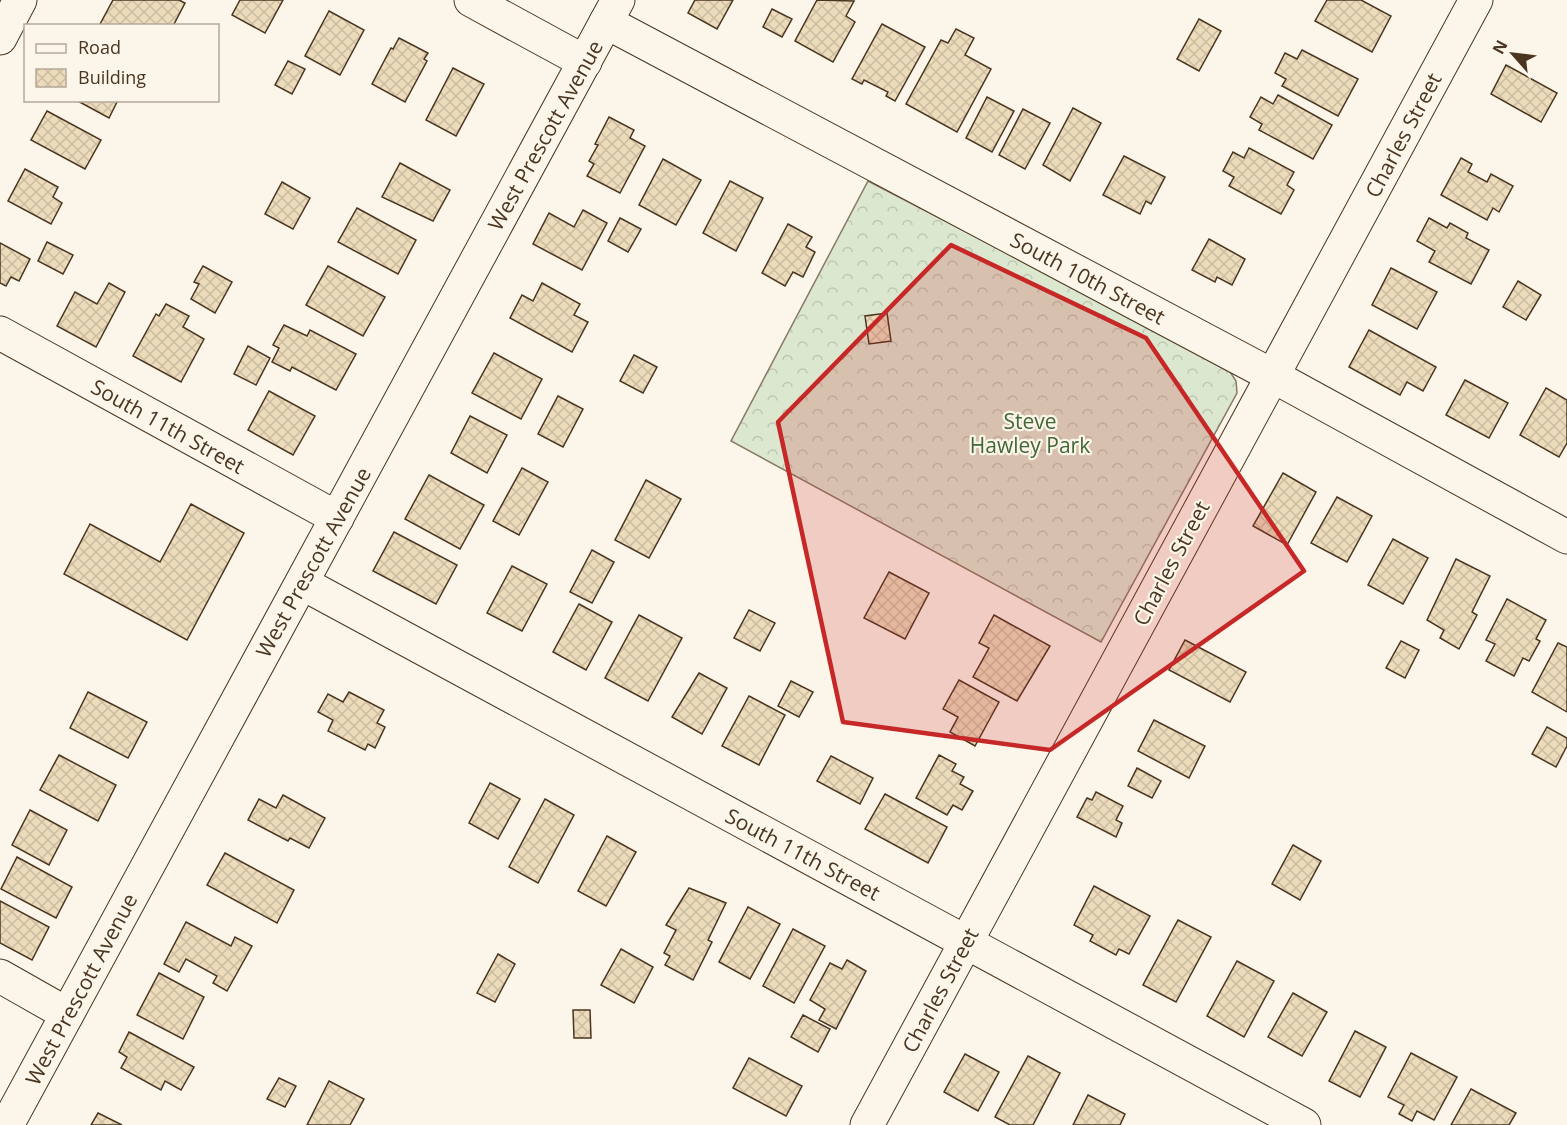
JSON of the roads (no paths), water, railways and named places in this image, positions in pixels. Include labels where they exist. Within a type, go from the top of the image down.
[{"type":"street","points":[[0,38],[20,0]]},
{"type":"street","points":[[471,0],[585,62]]},
{"type":"street","name":"Charles Street","points":[[867,1125],[1476,0]]},
{"type":"street","name":"West Prescott Avenue","points":[[7,1125],[612,11]]},
{"type":"street","name":"South 10th Street","points":[[612,11],[1567,537]]},
{"type":"street","name":"South 11th Street","points":[[0,333],[337,518]]},
{"type":"street","name":"South 11th Street","points":[[302,582],[1304,1125]]},
{"type":"street","points":[[0,976],[67,1014]]},
{"type":"park label","name":"Steve Hawley Park","points":[[1030,433]]}]
